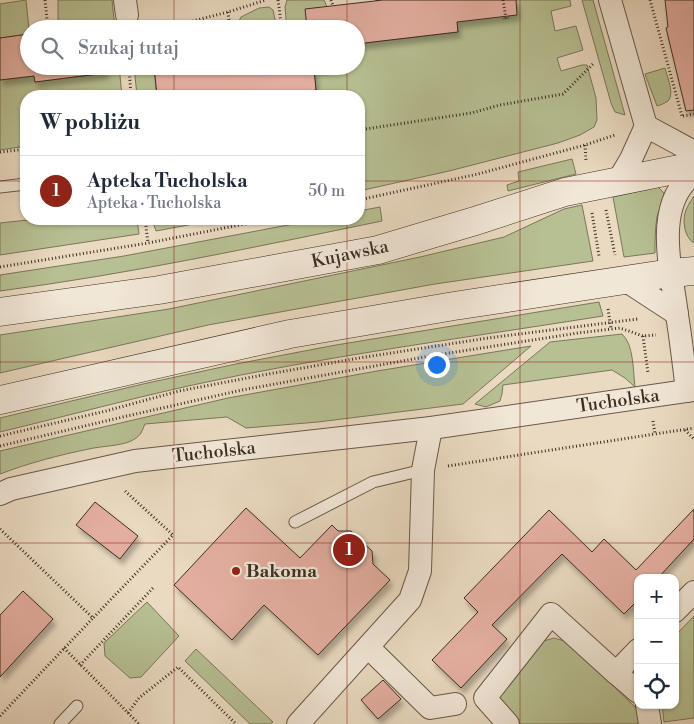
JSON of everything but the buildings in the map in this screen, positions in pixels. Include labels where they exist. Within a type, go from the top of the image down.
[{"type":"main road","name":"Kujawska","points":[[0,312],[159,290],[378,250],[564,192],[694,166]]},
{"type":"main road","points":[[0,400],[290,334],[454,306],[683,272]]},
{"type":"street","points":[[602,184],[631,159],[646,126],[610,0]]},
{"type":"street","points":[[646,126],[694,152]]},
{"type":"street","points":[[683,272],[668,247],[669,218],[675,195],[694,174]]},
{"type":"street","name":"Tucholska","points":[[0,494],[11,489],[135,461],[431,428],[690,390],[678,314],[683,272]]},
{"type":"street","points":[[616,282],[678,314]]},
{"type":"street","points":[[298,724],[410,600],[420,571],[423,470],[431,428]]},
{"type":"street","points":[[679,607],[694,592]]},
{"type":"street","points":[[508,724],[484,698],[551,614],[634,689]]},
{"type":"street","points":[[368,647],[430,708],[455,704]]},
{"type":"street","points":[[616,673],[634,654]]},
{"type":"street","points":[[648,709],[650,724]]},
{"type":"lane","points":[[0,187],[20,185]]},
{"type":"lane","points":[[295,522],[372,482],[423,470]]},
{"type":"lane","points":[[60,724],[77,706]]},
{"type":"path","points":[[45,0],[47,20]]},
{"type":"path","points":[[202,20],[266,0]]},
{"type":"path","points":[[278,0],[281,20]]},
{"type":"path","points":[[331,0],[333,6]]},
{"type":"path","points":[[503,0],[506,19]]},
{"type":"path","points":[[650,0],[682,116]]},
{"type":"path","points":[[228,12],[229,20]]},
{"type":"path","points":[[365,129],[471,113],[500,105],[563,94],[594,63]]},
{"type":"path","points":[[130,75],[131,90]]},
{"type":"path","points":[[365,199],[478,174],[585,146],[620,134]]},
{"type":"path","points":[[585,146],[602,184],[616,282],[610,323],[611,329]]},
{"type":"path","points":[[585,146],[602,184],[616,282]]},
{"type":"path","points":[[0,152],[20,150]]},
{"type":"path","points":[[145,225],[148,243]]},
{"type":"path","points":[[0,267],[148,243],[240,225]]},
{"type":"path","points":[[0,436],[106,411],[179,391],[359,358],[488,338],[678,314]]},
{"type":"path","points":[[0,446],[242,390],[430,356],[620,328]]},
{"type":"path","points":[[684,429],[694,439]]},
{"type":"path","points":[[423,470],[655,434]]},
{"type":"path","points":[[0,716],[173,535],[101,469]]},
{"type":"path","points":[[0,529],[93,618]]},
{"type":"path","points":[[80,665],[153,588]]},
{"type":"path","points":[[64,648],[139,724]]},
{"type":"path","points":[[128,713],[139,698],[178,667],[236,724]]},
{"type":"green space","points":[[26,0],[28,20],[20,20],[20,35],[0,38],[0,4]]},
{"type":"green space","points":[[58,0],[112,0],[114,20],[58,20]]},
{"type":"green space","points":[[287,0],[324,0],[327,7],[314,20],[286,20],[285,7]]},
{"type":"green space","points":[[500,0],[503,19],[509,18],[506,0],[570,0],[571,6],[551,11],[555,31],[576,26],[583,50],[557,58],[561,71],[587,65],[596,98],[597,120],[594,127],[580,135],[558,143],[449,171],[365,190],[365,90],[316,90],[315,75],[365,75],[365,43],[458,32],[457,21]]},
{"type":"green space","points":[[582,0],[593,0],[625,115],[615,112],[611,103]]},
{"type":"green space","points":[[269,7],[273,10],[275,20],[240,20],[241,17],[259,8]]},
{"type":"green space","points":[[665,68],[671,94],[668,101],[657,106],[645,74]]},
{"type":"green space","points":[[90,75],[120,75],[121,90],[20,90],[20,147],[0,150],[0,80],[34,76],[35,82]]},
{"type":"green space","points":[[135,75],[155,75],[156,90],[136,90]]},
{"type":"green space","points":[[264,75],[292,75],[294,90],[266,90]]},
{"type":"green space","points":[[572,159],[576,174],[508,191],[507,185],[519,181],[518,172]]},
{"type":"green space","points":[[658,187],[664,193],[655,230],[655,253],[624,257],[613,197]]},
{"type":"green space","points":[[694,196],[694,243],[686,233],[684,223],[686,210]]},
{"type":"green space","points":[[582,205],[593,261],[435,284],[208,325],[0,373],[0,335],[169,309],[420,257],[504,237],[564,209]]},
{"type":"green space","points":[[380,207],[382,221],[365,224],[365,210]]},
{"type":"green space","points":[[20,221],[20,225],[138,225],[139,234],[0,255],[0,223]]},
{"type":"green space","points":[[154,225],[188,225],[156,231]]},
{"type":"green space","points":[[288,225],[362,225],[144,268],[0,291],[0,275],[124,256]]},
{"type":"green space","points":[[599,302],[603,316],[343,356],[240,375],[164,391],[0,432],[0,418],[143,384],[336,345]]},
{"type":"green space","points":[[622,334],[631,351],[635,387],[612,370],[503,385],[500,401],[486,407],[475,404],[550,342]]},
{"type":"green space","points":[[531,346],[463,404],[318,422],[246,428],[227,417],[145,424],[139,436],[127,443],[55,457],[0,474],[0,451],[228,398]]},
{"type":"green space","points":[[147,602],[179,636],[141,677],[130,678],[105,656],[104,643]]},
{"type":"green space","points":[[694,616],[694,718],[664,722],[662,709],[679,709],[679,632]]},
{"type":"green space","points":[[554,638],[568,642],[634,706],[634,709],[637,709],[639,724],[520,724],[500,705],[498,688],[540,642]]},
{"type":"green space","points":[[196,649],[273,722],[270,724],[250,724],[185,661]]},
{"type":"place","name":"Apteka Tucholska","points":[[349,550]]},
{"type":"place","name":"Bakoma","points":[[236,571]]}]
